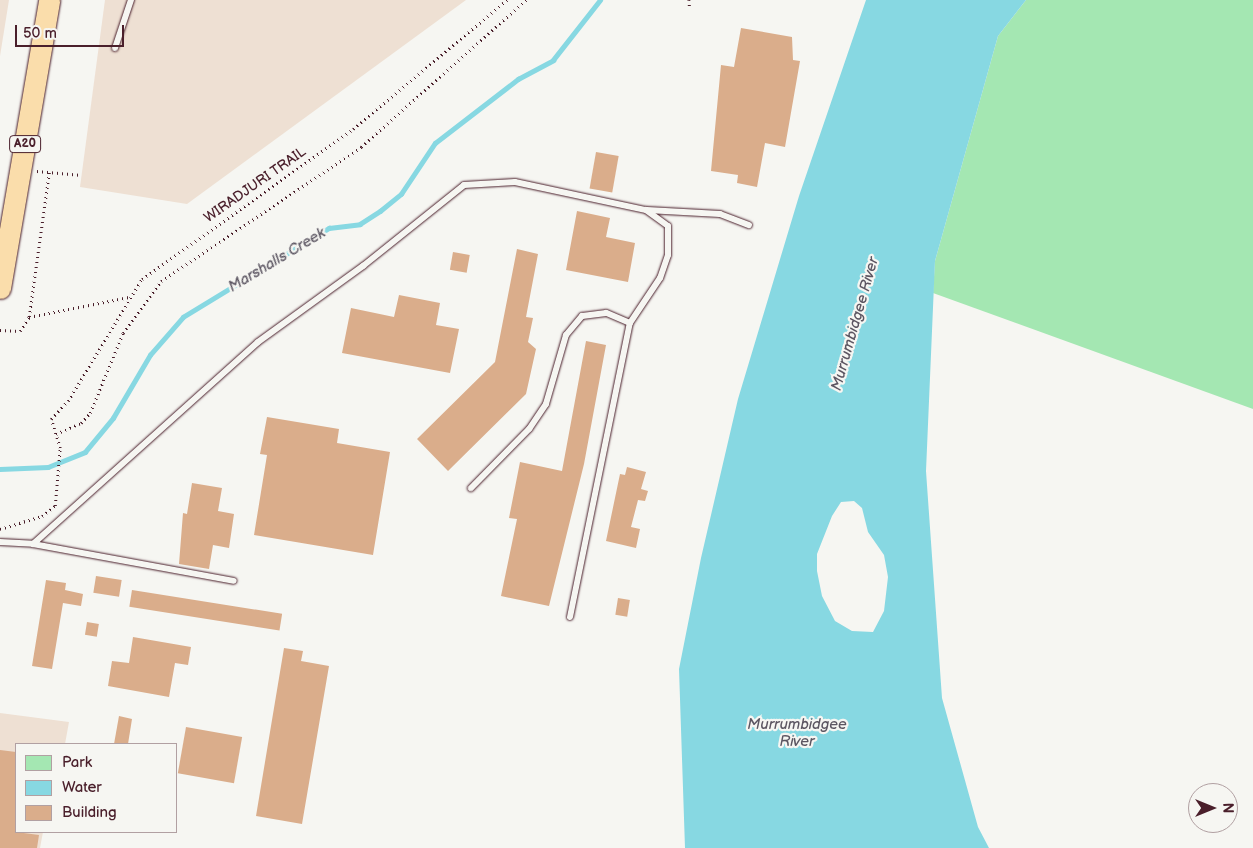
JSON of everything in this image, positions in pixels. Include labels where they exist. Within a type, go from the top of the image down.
[{"type":"highway","name":"A20","points":[[0,288],[49,0]]},
{"type":"lane","points":[[115,48],[131,0]]},
{"type":"lane","points":[[33,544],[258,342],[363,266],[464,185],[515,182],[646,210],[720,214],[749,225]]},
{"type":"lane","points":[[570,617],[630,323],[660,278],[668,255],[668,226],[646,210]]},
{"type":"lane","points":[[471,488],[529,430],[546,404],[566,335],[582,316],[606,313],[630,323]]},
{"type":"lane","points":[[0,542],[33,544],[234,581]]},
{"type":"path","name":"WIRADJURI TRAIL","points":[[56,434],[51,419],[68,401],[129,297],[158,264],[353,129],[507,0]]},
{"type":"path","points":[[0,528],[42,516],[55,506],[60,448],[56,434],[81,422],[90,413],[123,333],[161,281],[361,147],[526,0]]},
{"type":"path","points":[[689,0],[690,9]]},
{"type":"path","points":[[20,169],[82,175]]},
{"type":"path","points":[[0,330],[20,332],[29,317],[49,172]]},
{"type":"path","points":[[29,317],[129,297]]},
{"type":"shaded area","points":[[0,0],[9,0],[0,56]]},
{"type":"shaded area","points":[[105,0],[466,0],[187,204],[80,187]]},
{"type":"shaded area","points":[[0,713],[69,722],[65,743],[15,743],[15,833],[43,833],[40,848],[0,848]]},
{"type":"green space","points":[[1026,0],[1253,0],[1253,409],[933,293],[935,261],[998,36]]},
{"type":"water","name":"Murrumbidgee River","points":[[866,0],[1026,0],[998,36],[935,261],[926,471],[942,698],[978,827],[989,848],[685,848],[679,669],[701,558],[738,399],[799,196]],"holes":[[[854,501],[862,508],[868,532],[884,555],[888,577],[884,611],[873,632],[852,631],[835,621],[822,596],[817,571],[817,554],[832,516],[841,502]]]},
{"type":"building","points":[[741,28],[792,37],[793,60],[800,61],[785,147],[765,143],[757,187],[737,183],[738,175],[711,171],[721,65],[734,67]]},
{"type":"building","points":[[596,152],[619,156],[612,192],[590,188]]},
{"type":"building","points":[[577,211],[610,218],[606,237],[635,243],[628,282],[566,270]]},
{"type":"building","points":[[517,249],[538,254],[526,317],[533,318],[528,342],[536,349],[526,394],[448,471],[417,439],[495,362]]},
{"type":"building","points":[[453,252],[470,255],[467,273],[450,270]]},
{"type":"building","points":[[399,295],[440,303],[436,325],[459,329],[450,373],[342,353],[351,308],[394,317]]},
{"type":"building","points":[[586,341],[606,345],[584,464],[549,606],[501,596],[517,519],[509,518],[520,462],[562,471]]},
{"type":"building","points":[[267,417],[339,429],[337,443],[390,452],[373,555],[254,535],[267,455],[260,454]]},
{"type":"building","points":[[627,467],[646,472],[641,489],[648,491],[645,501],[638,500],[631,527],[640,529],[636,548],[606,541],[620,474],[625,475]]},
{"type":"building","points":[[192,483],[222,488],[218,511],[234,514],[229,548],[213,545],[209,569],[179,564],[183,513],[187,514]]},
{"type":"building","points":[[96,576],[122,580],[119,597],[93,593]]},
{"type":"building","points":[[46,580],[66,583],[65,590],[83,594],[81,606],[63,603],[52,669],[32,666]]},
{"type":"building","points":[[132,590],[282,614],[279,631],[129,607]]},
{"type":"building","points":[[618,598],[630,600],[627,617],[615,615]]},
{"type":"building","points":[[87,622],[99,624],[97,637],[85,635]]},
{"type":"building","points":[[133,637],[191,647],[188,665],[175,663],[169,697],[108,686],[112,661],[129,663]]},
{"type":"building","points":[[284,648],[303,651],[301,661],[329,666],[302,824],[256,816]]},
{"type":"building","points":[[119,716],[132,719],[128,743],[114,743]]},
{"type":"building","points":[[186,727],[242,737],[234,783],[178,773]]},
{"type":"building","points":[[0,750],[15,752],[15,833],[39,835],[37,848],[0,848]]},
{"type":"waterway","name":"Marshalls Creek","points":[[0,469],[48,467],[85,452],[113,418],[150,355],[183,317],[329,228],[360,224],[380,211],[401,194],[435,143],[518,79],[553,60],[600,0]]}]
